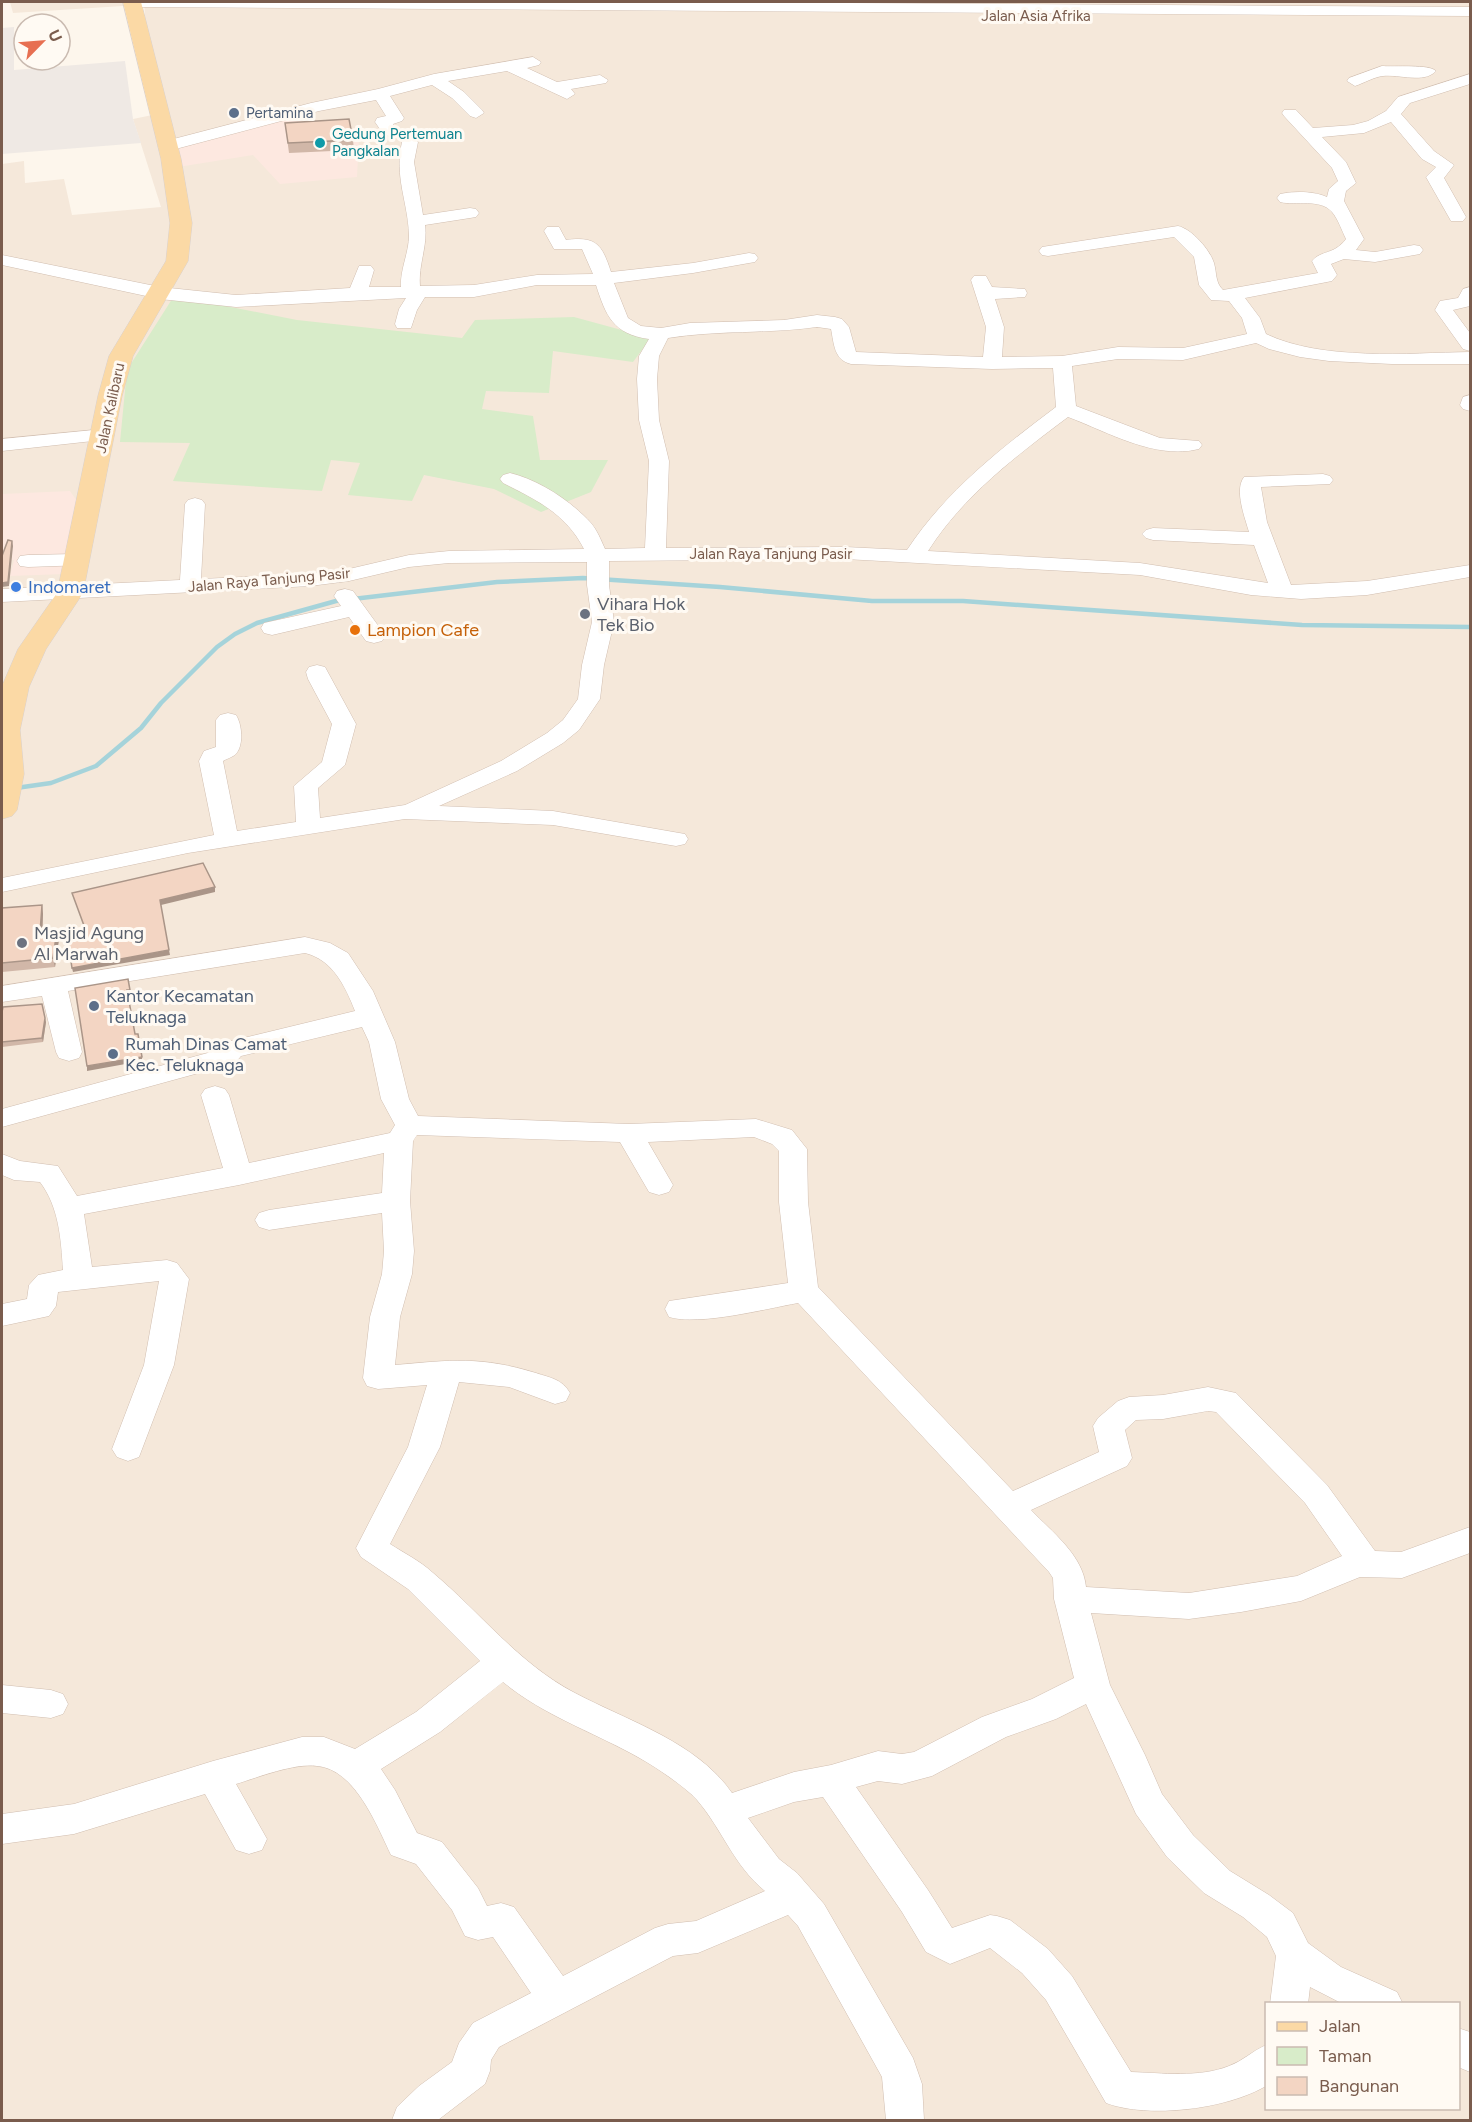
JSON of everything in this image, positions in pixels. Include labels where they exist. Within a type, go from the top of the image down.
[{"type":"main road","name":"Jalan Kalibaru","points":[[4,790],[6,730],[15,687],[32,649],[70,593],[104,435],[110,396],[121,356],[177,261],[180,223],[168,146],[136,12]]},
{"type":"street","name":"Jalan Asia Afrika","points":[[136,12],[152,2],[1470,12]]},
{"type":"street","name":"Jalan Asia Afrika","points":[[170,18],[276,9],[1470,20]]},
{"type":"street","points":[[1410,56],[1428,71],[1450,84]]},
{"type":"street","points":[[168,146],[317,106],[380,94],[434,79],[533,62]]},
{"type":"street","points":[[508,66],[561,91],[600,80]]},
{"type":"street","points":[[1355,81],[1382,71],[1405,73],[1428,71]]},
{"type":"street","points":[[434,79],[458,95],[476,113]]},
{"type":"street","points":[[1309,133],[1372,125],[1394,114],[1399,103],[1404,100],[1470,79]]},
{"type":"street","points":[[380,94],[396,118],[382,122],[390,131]]},
{"type":"street","points":[[1290,113],[1340,166],[1346,176],[1347,183],[1337,192],[1337,207],[1355,237],[1344,254]]},
{"type":"street","points":[[1394,114],[1428,154],[1446,165],[1436,177],[1457,217]]},
{"type":"street","points":[[404,324],[408,309],[415,300],[410,276],[417,237],[406,162],[410,142]]},
{"type":"street","points":[[1286,198],[1316,198],[1337,207]]},
{"type":"street","points":[[415,220],[470,213]]},
{"type":"street","points":[[553,231],[560,245],[591,246],[596,254],[605,286],[619,319],[632,330],[662,334],[690,329],[784,326],[828,321],[840,327],[846,354],[849,357],[992,363],[1062,362],[1118,352],[1183,354],[1258,337],[1275,346],[1299,351],[1378,357],[1470,358]]},
{"type":"street","points":[[1048,250],[1178,231],[1202,255],[1210,288],[1218,296],[1234,296],[1279,284],[1326,277],[1329,275],[1321,261],[1344,254],[1375,257],[1414,250]]},
{"type":"street","points":[[2,260],[160,293],[236,301],[358,293],[482,291],[537,280],[605,286],[692,283],[696,281],[693,268],[749,258]]},
{"type":"street","points":[[358,293],[365,270]]},
{"type":"street","points":[[992,363],[995,327],[982,286],[1018,293]]},
{"type":"street","points":[[1470,292],[1466,301],[1447,304],[1444,310],[1470,345]]},
{"type":"street","points":[[1234,296],[1251,318],[1258,337]]},
{"type":"street","points":[[655,555],[659,461],[649,420],[647,379],[649,356],[662,334]]},
{"type":"street","points":[[1062,362],[1066,409]]},
{"type":"street","points":[[1066,409],[1157,444],[1192,445]]},
{"type":"street","points":[[913,557],[926,534],[973,484],[1006,454],[1066,409]]},
{"type":"street","points":[[2,445],[104,435]]},
{"type":"street","points":[[405,812],[509,766],[555,738],[571,724],[589,699],[593,665],[603,622],[598,585],[598,558],[584,528],[562,508],[510,479]]},
{"type":"street","points":[[1282,590],[1262,539],[1251,493],[1251,481],[1323,480]]},
{"type":"street","points":[[190,587],[195,504]]},
{"type":"street","points":[[1140,568],[1156,526],[1262,539]]},
{"type":"street","name":"Jalan Raya Tanjung Pasir","points":[[2,595],[190,587],[344,595],[409,561],[449,557],[598,558],[655,555],[845,553],[1140,568],[1251,588],[1301,592],[1367,588],[1470,571]]},
{"type":"street","points":[[28,561],[77,560]]},
{"type":"street","points":[[272,628],[344,595],[374,636]]},
{"type":"street","points":[[308,826],[306,786],[333,765],[345,724],[327,697],[317,672]]},
{"type":"street","points":[[227,840],[211,761],[212,756],[226,751],[229,744],[228,720]]},
{"type":"street","points":[[2,885],[188,846],[405,812],[552,818],[676,839]]},
{"type":"street","points":[[2,994],[261,950],[305,945],[321,949],[339,959],[360,991],[382,1042],[404,1132],[396,1201],[399,1251],[397,1274],[385,1317],[378,1378],[462,1370],[509,1376],[551,1389],[555,1393]]},
{"type":"street","points":[[53,985],[69,1052]]},
{"type":"street","points":[[2,1118],[225,1057],[232,1049],[371,1016]]},
{"type":"street","points":[[215,1095],[239,1175]]},
{"type":"street","points":[[69,1207],[239,1175],[404,1132],[629,1133],[756,1128],[782,1137],[793,1149],[792,1168],[804,1291],[1061,1563],[1069,1576],[1072,1587],[1071,1599],[1093,1685],[1148,1803],[1180,1846],[1203,1870],[1280,1925],[1295,1955],[1328,1979],[1380,2002]]},
{"type":"street","points":[[629,1133],[659,1185]]},
{"type":"street","points":[[2,1163],[14,1170],[48,1173],[55,1181],[69,1207],[74,1227],[78,1278]]},
{"type":"street","points":[[268,1220],[396,1201]]},
{"type":"street","points":[[2,1315],[33,1311],[40,1306],[46,1283],[167,1270],[174,1279],[159,1365],[128,1449]]},
{"type":"street","points":[[680,1309],[736,1303],[804,1291]]},
{"type":"street","points":[[446,1373],[424,1447],[372,1548],[420,1580],[502,1662],[562,1703],[615,1728],[677,1763],[709,1789],[766,1870],[794,1895],[811,1915],[899,2071],[903,2084],[905,2121]]},
{"type":"street","points":[[1008,1508],[1116,1458],[1109,1426],[1129,1409],[1163,1407],[1208,1399],[1225,1401],[1316,1494],[1366,1564]]},
{"type":"street","points":[[1071,1599],[1199,1604],[1241,1599],[1301,1587],[1349,1566],[1402,1565],[1470,1540]]},
{"type":"street","points":[[354,1768],[428,1722],[502,1662]]},
{"type":"street","points":[[725,1811],[794,1787],[831,1780],[878,1766],[902,1769],[920,1766],[994,1727],[1044,1709],[1093,1685]]},
{"type":"street","points":[[2,1699],[51,1704]]},
{"type":"street","points":[[2,1829],[73,1819],[213,1776],[312,1750],[337,1758],[366,1775],[376,1786],[404,1844],[429,1853],[465,1899],[478,1924],[501,1919],[557,1999]]},
{"type":"street","points":[[213,1776],[249,1839]]},
{"type":"street","points":[[831,1780],[915,1900],[939,1940],[950,1947],[990,1931],[997,1932],[1035,1961],[1059,1988],[1120,2090],[1206,2091],[1257,2073],[1265,2064]]},
{"type":"street","points":[[411,2121],[433,2099],[471,2071],[472,2055],[486,2035],[668,1940],[698,1937],[794,1895]]},
{"type":"street","points":[[1289,2002],[1295,1955]]},
{"type":"shaded area","points":[[10,2],[123,2],[123,6],[13,12]]},
{"type":"shaded area","points":[[144,2],[1470,2],[1470,2120],[2,2120],[2,164],[24,161],[25,183],[64,179],[72,215],[161,207],[133,119],[167,112],[146,29]]},
{"type":"shaded area","points":[[12,27],[12,72],[72,72],[72,65],[125,61],[133,119],[141,143],[2,154],[2,28]]},
{"type":"shaded area","points":[[287,114],[308,124],[346,120],[359,138],[357,177],[280,184],[253,155],[178,167],[170,146]]},
{"type":"shaded area","points":[[70,491],[81,507],[65,574],[10,576],[14,560],[2,561],[2,494]]},
{"type":"green space","points":[[174,296],[297,320],[462,338],[475,320],[574,317],[651,338],[633,362],[553,351],[549,393],[486,391],[482,409],[533,416],[540,460],[608,460],[591,492],[541,512],[494,489],[424,475],[412,501],[348,495],[360,463],[331,460],[322,491],[173,481],[190,443],[120,442],[127,370]]},
{"type":"building","points":[[349,119],[353,140],[288,143],[285,123]]},
{"type":"building","points":[[8,540],[12,541],[8,582],[2,583],[2,556]]},
{"type":"building","points":[[203,863],[215,887],[160,900],[169,950],[72,968],[67,934],[86,931],[72,893]]},
{"type":"building","name":"Masjid Agung Al Marwah","points":[[42,905],[40,933],[57,930],[53,958],[2,963],[2,908]]},
{"type":"building","points":[[128,979],[130,990],[127,990],[135,1034],[138,1034],[142,1057],[87,1066],[75,988]]},
{"type":"building","points":[[42,1004],[45,1018],[42,1038],[2,1042],[3,1007]]},
{"type":"waterway","points":[[2,790],[51,783],[96,766],[141,728],[161,703],[217,647],[235,634],[257,623],[336,601],[497,582],[583,578],[720,587],[872,601],[963,601],[1302,625],[1470,627]]},
{"type":"place","name":"Pertamina","points":[[234,113]]},
{"type":"place","name":"Gedung Pertemuan Pangkalan","points":[[320,143]]},
{"type":"place","name":"Indomaret","points":[[16,587]]},
{"type":"place","name":"Vihara Hok Tek Bio","points":[[585,614]]},
{"type":"place","name":"Lampion Cafe","points":[[355,630]]},
{"type":"place","name":"Masjid Agung Al Marwah","points":[[22,943]]},
{"type":"place","name":"Kantor Kecamatan Teluknaga","points":[[94,1006]]},
{"type":"place","name":"Rumah Dinas Camat Kec. Teluknaga","points":[[113,1054]]}]
